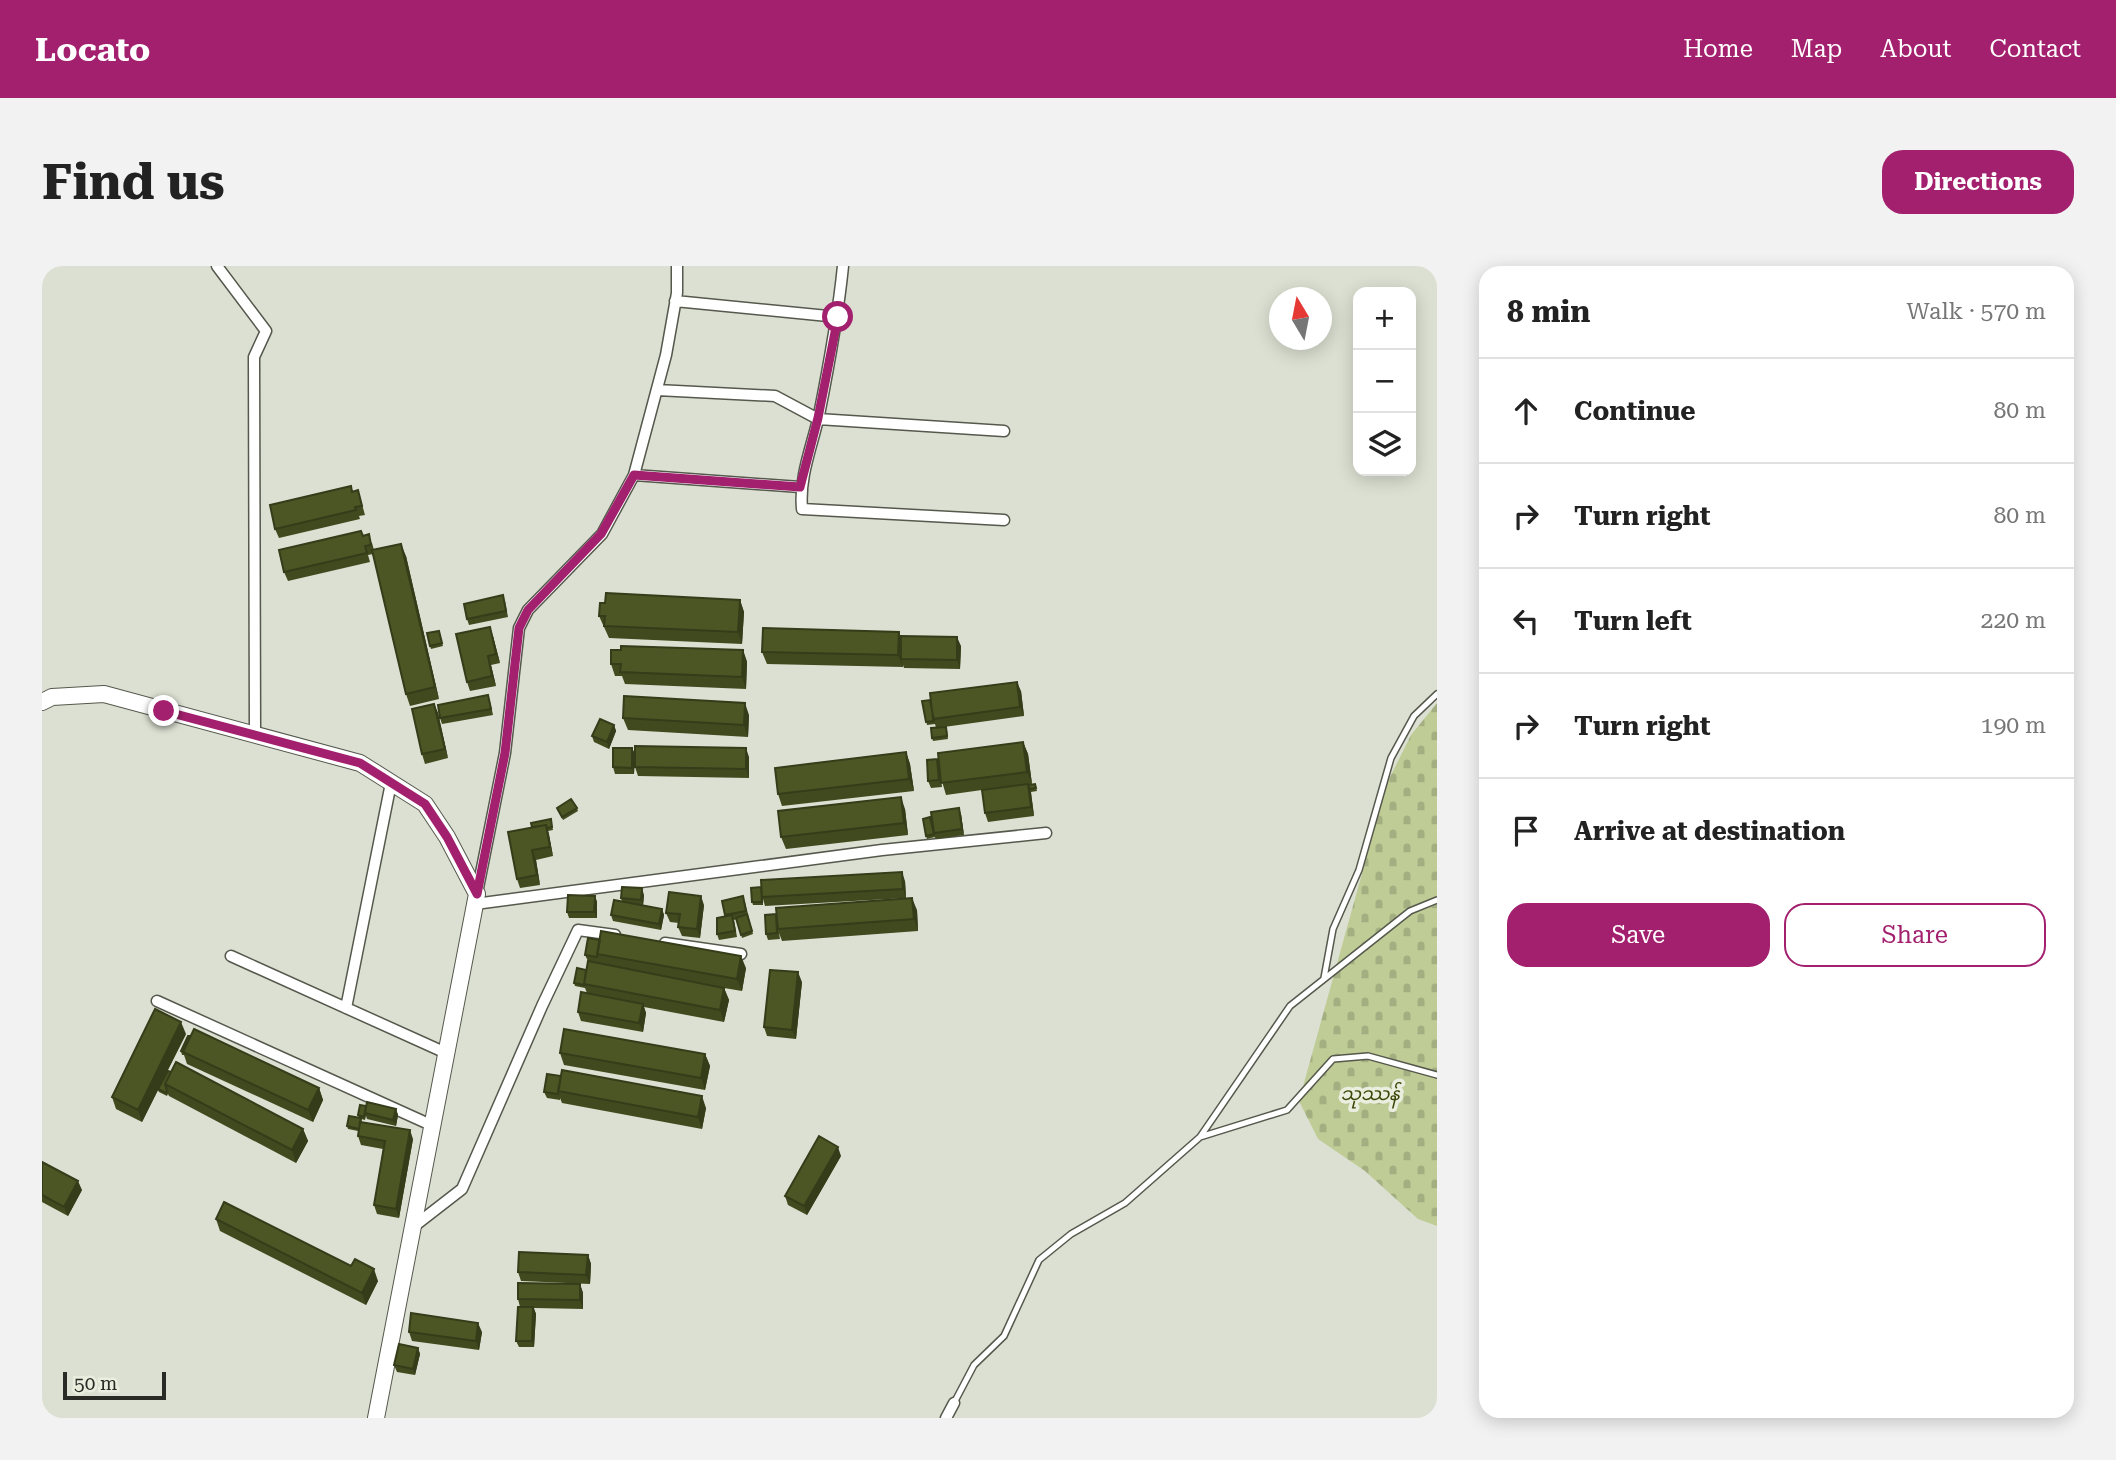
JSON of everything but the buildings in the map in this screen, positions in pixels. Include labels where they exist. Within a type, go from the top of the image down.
[{"type":"street","points":[[217,266],[266,331],[254,357],[255,735]]},
{"type":"street","points":[[376,1418],[505,753],[519,628],[528,610],[601,534],[634,475],[657,390],[675,301],[677,266]]},
{"type":"street","points":[[843,266],[838,317],[818,418],[800,487],[802,509],[1003,520]]},
{"type":"street","points":[[675,301],[838,317]]},
{"type":"street","points":[[657,390],[775,396],[818,418],[1003,431]]},
{"type":"street","points":[[634,475],[800,487]]},
{"type":"street","points":[[42,702],[52,697],[104,694],[360,763],[425,804],[447,837],[476,899]]},
{"type":"street","points":[[346,1008],[391,783]]},
{"type":"street","points":[[476,899],[882,849],[1046,833]]},
{"type":"street","points":[[411,1228],[462,1189],[578,930],[632,938]]},
{"type":"street","points":[[646,940],[741,954]]},
{"type":"street","points":[[231,956],[446,1053]]},
{"type":"street","points":[[157,1000],[431,1125]]},
{"type":"street","points":[[946,1418],[954,1403]]},
{"type":"lane","points":[[1324,978],[1333,929],[1359,870],[1391,758],[1414,716],[1437,694]]},
{"type":"lane","points":[[954,1403],[974,1365],[1004,1336],[1040,1260],[1071,1234],[1125,1203],[1200,1137],[1290,1006],[1410,911],[1437,900]]},
{"type":"lane","points":[[1200,1137],[1287,1110],[1333,1059],[1368,1056],[1437,1075]]},
{"type":"green space","name":"သုဿန်","points":[[1437,703],[1437,1226],[1418,1219],[1365,1171],[1318,1139],[1299,1101],[1387,783],[1411,735]]},
{"type":"route","points":[[164,711],[360,763],[425,804],[447,837],[477,894],[505,753],[519,628],[528,610],[601,534],[634,475],[800,487],[818,418],[838,317]]}]
